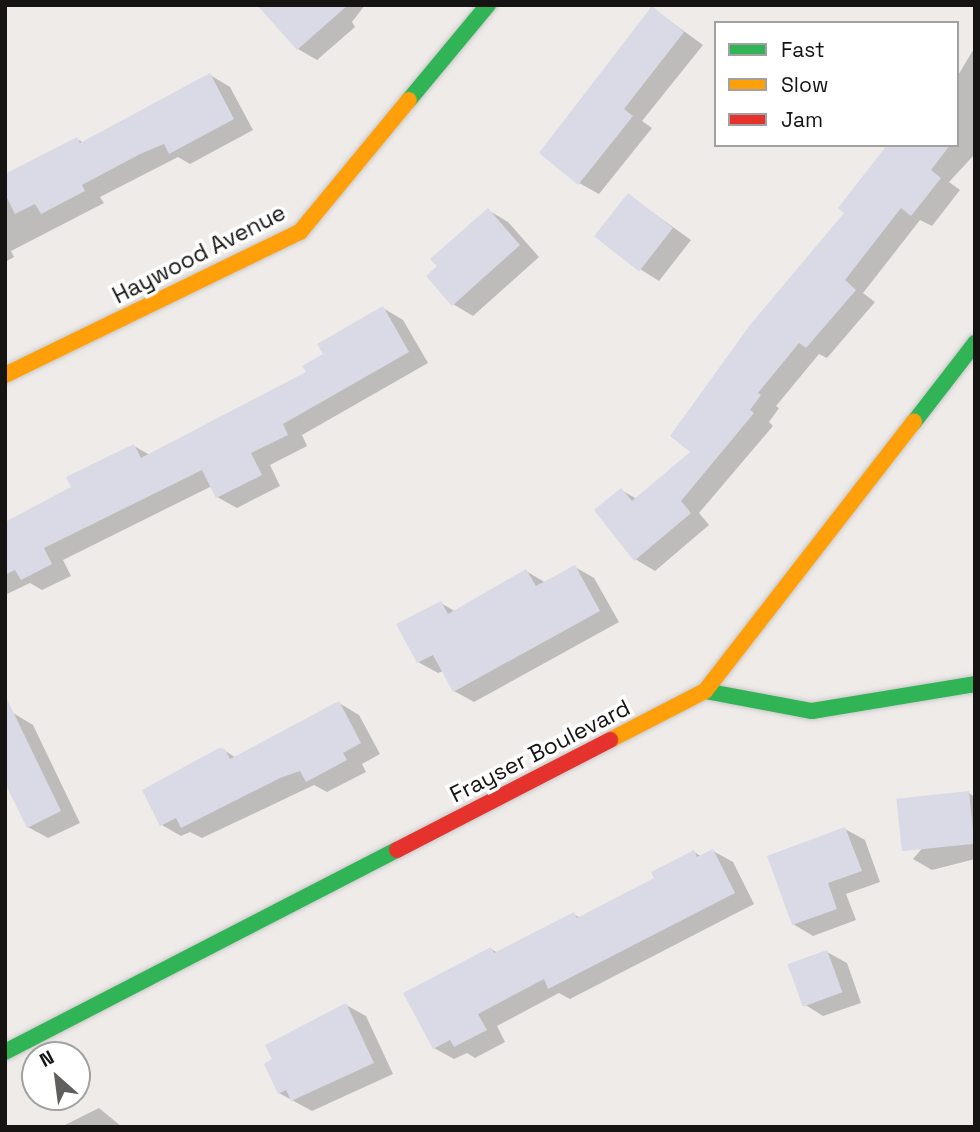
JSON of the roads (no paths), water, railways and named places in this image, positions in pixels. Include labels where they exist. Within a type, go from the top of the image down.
[{"type":"main road","name":"Haywood Avenue","points":[[5,375],[300,232],[488,5]]},
{"type":"main road","name":"Frayser Boulevard","points":[[5,1052],[705,691],[975,343]]},
{"type":"main road","points":[[705,691],[812,711],[975,684]]}]
